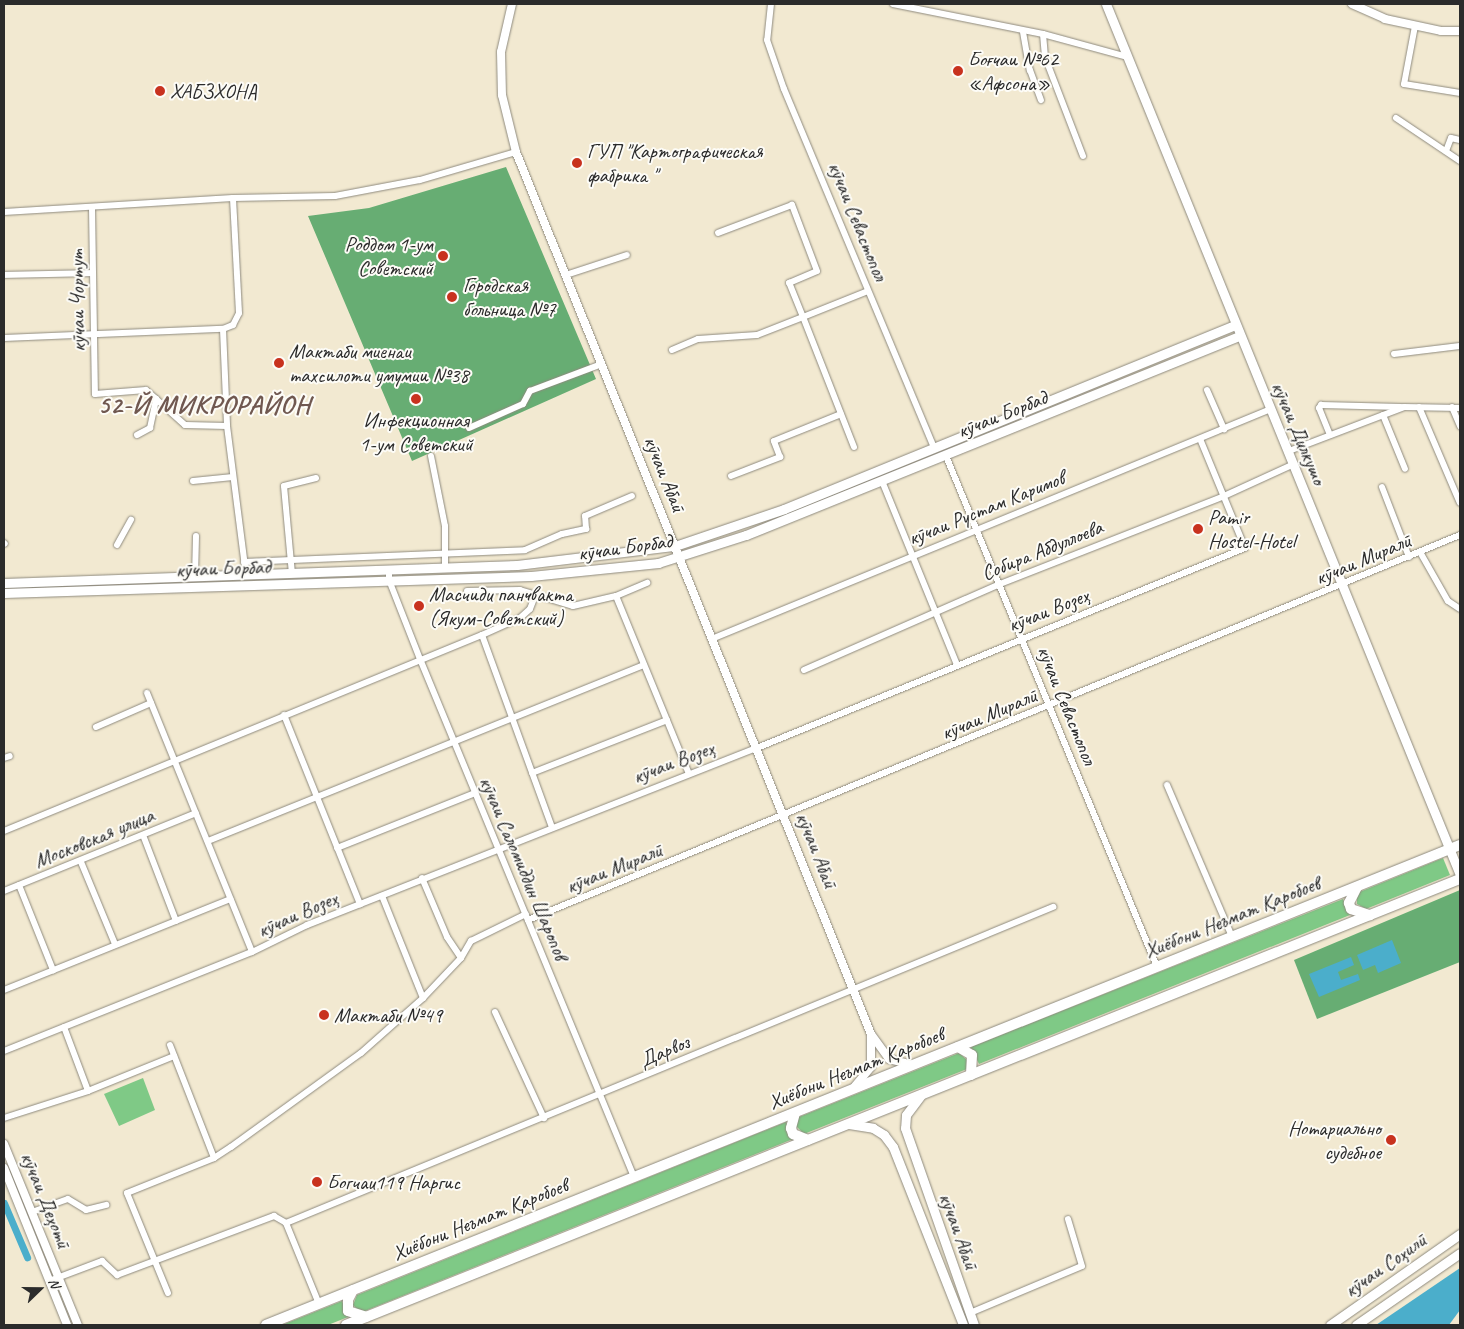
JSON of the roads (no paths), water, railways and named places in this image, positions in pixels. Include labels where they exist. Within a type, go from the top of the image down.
[{"type":"highway","name":"Хиёбони Неъмат Қаробоев","points":[[266,1325],[1460,845]]},
{"type":"highway","points":[[346,1325],[1460,879]]},
{"type":"highway","points":[[1357,887],[1349,903],[1351,909],[1370,916]]},
{"type":"highway","points":[[958,1047],[972,1055],[971,1075]]},
{"type":"highway","points":[[795,1112],[791,1128],[793,1134],[808,1140]]},
{"type":"highway","points":[[353,1290],[348,1300],[348,1311],[366,1317]]},
{"type":"main road","name":"кӯчаи Дилкушо","points":[[1106,4],[1460,875]]},
{"type":"main road","name":"кӯчаи Борбад","points":[[4,583],[517,565],[675,546],[784,509],[1235,325]]},
{"type":"main road","name":"кӯчаи Борбад","points":[[4,593],[532,576],[658,563],[679,558],[882,481],[1240,336]]},
{"type":"main road","name":"кӯчаи Абаӣ","points":[[921,1095],[906,1115],[905,1128],[974,1325]]},
{"type":"main road","name":"кӯчаи Абаӣ","points":[[849,1124],[873,1128],[884,1135],[893,1147],[963,1325]]},
{"type":"main road","name":"кӯчаи Соҳилӣ","points":[[1330,1325],[1460,1234]]},
{"type":"main road","name":"кӯчаи Соҳилӣ","points":[[1356,1325],[1460,1253]]},
{"type":"main road","points":[[1418,1262],[1416,1269],[1427,1276]]},
{"type":"main road","points":[[1388,1284],[1394,1286],[1398,1297]]},
{"type":"street","name":"кӯчаи Абаӣ","points":[[512,4],[501,52],[502,95],[516,152],[679,558],[714,638],[871,1034],[889,1059],[913,1065]]},
{"type":"street","name":"кӯчаи Севастопол","points":[[771,4],[767,40],[868,291],[934,448]]},
{"type":"street","points":[[893,4],[1024,32],[1043,34],[1127,57]]},
{"type":"street","points":[[1352,4],[1385,19],[1415,26],[1460,31]]},
{"type":"street","points":[[1415,26],[1404,84],[1460,93]]},
{"type":"street","points":[[1024,32],[1026,56],[1041,100]]},
{"type":"street","points":[[1043,34],[1045,57],[1083,156]]},
{"type":"street","points":[[1396,118],[1460,161]]},
{"type":"street","points":[[1446,151],[1451,138],[1460,140]]},
{"type":"street","points":[[4,212],[233,198],[334,196],[368,192],[420,180],[516,152]]},
{"type":"street","points":[[4,338],[223,329],[236,323],[239,313],[233,198]]},
{"type":"street","points":[[718,233],[792,205],[817,271],[789,283],[854,447]]},
{"type":"street","name":"кӯчаи Чортут","points":[[92,208],[95,394],[146,390],[156,399]]},
{"type":"street","points":[[566,275],[627,255]]},
{"type":"street","points":[[4,275],[92,272]]},
{"type":"street","points":[[672,350],[698,339],[757,336],[868,291]]},
{"type":"street","points":[[223,329],[227,426],[246,575]]},
{"type":"street","points":[[1394,354],[1460,346]]},
{"type":"street","points":[[469,428],[523,404],[530,391],[602,364]]},
{"type":"street","points":[[1207,390],[1224,429]]},
{"type":"street","points":[[156,399],[185,425],[227,426]]},
{"type":"street","points":[[137,435],[150,428],[156,399]]},
{"type":"street","points":[[1330,435],[1319,408],[1322,405],[1460,408]]},
{"type":"street","points":[[1289,451],[1404,407]]},
{"type":"street","points":[[1419,407],[1460,503]]},
{"type":"street","points":[[1452,408],[1460,426]]},
{"type":"street","name":"кӯчаи Рустам Каримов","points":[[714,638],[976,528],[1271,409]]},
{"type":"street","points":[[731,476],[780,457],[774,441],[841,414]]},
{"type":"street","points":[[1383,415],[1406,469]]},
{"type":"street","name":"кӯчаи Возеҳ","points":[[4,1051],[252,952],[422,878],[756,748],[1245,548],[1200,439]]},
{"type":"street","points":[[431,456],[444,526],[445,568]]},
{"type":"street","name":"кӯчаи Севастопол","points":[[946,456],[1157,967]]},
{"type":"street","name":"Собира Абдуллоева","points":[[804,670],[1000,584],[1224,496],[1294,464]]},
{"type":"street","points":[[193,480],[233,477]]},
{"type":"street","points":[[292,574],[284,486],[316,478]]},
{"type":"street","points":[[882,481],[957,665]]},
{"type":"street","points":[[1382,487],[1408,557]]},
{"type":"street","points":[[244,562],[445,555],[525,550],[562,534],[586,529],[585,516],[632,496]]},
{"type":"street","points":[[117,545],[131,520]]},
{"type":"street","name":"кӯчаи Миралӣ","points":[[154,1260],[127,1193],[214,1158],[361,1053],[423,998],[461,958],[471,941],[527,917],[785,816],[1343,586],[1460,535]]},
{"type":"street","points":[[195,576],[196,536]]},
{"type":"street","points":[[1420,552],[1448,601],[1460,609]]},
{"type":"street","name":"кӯчаи Саломиддин Шаропов","points":[[389,570],[390,580],[420,659],[634,1177]]},
{"type":"street","points":[[466,591],[520,590],[573,606],[616,596],[647,583]]},
{"type":"street","points":[[4,831],[482,635],[520,618],[530,609],[536,596]]},
{"type":"street","points":[[616,596],[689,774]]},
{"type":"street","points":[[482,635],[552,827]]},
{"type":"street","points":[[208,841],[644,665]]},
{"type":"street","points":[[147,693],[252,952]]},
{"type":"street","points":[[96,727],[151,703]]},
{"type":"street","points":[[284,716],[360,904]]},
{"type":"street","points":[[532,773],[667,720]]},
{"type":"street","points":[[1167,785],[1232,937]]},
{"type":"street","points":[[337,848],[475,793]]},
{"type":"street","name":"Московская улица","points":[[4,891],[81,862],[196,813]]},
{"type":"street","points":[[143,835],[176,921]]},
{"type":"street","points":[[81,862],[115,944]]},
{"type":"street","points":[[422,878],[447,937],[461,958]]},
{"type":"street","points":[[19,885],[53,970]]},
{"type":"street","points":[[382,896],[423,998]]},
{"type":"street","points":[[4,990],[230,899]]},
{"type":"street","name":"Дарвоз","points":[[286,1223],[601,1095],[853,988],[1053,907]]},
{"type":"street","points":[[495,1012],[544,1118]]},
{"type":"street","points":[[64,1028],[88,1091]]},
{"type":"street","name":"кӯчаи Абаӣ","points":[[852,1090],[871,1067],[871,1034]]},
{"type":"street","points":[[170,1045],[214,1158]]},
{"type":"street","points":[[4,1118],[88,1091],[174,1056]]},
{"type":"street","name":"кӯчаи Деҳотӣ","points":[[4,1144],[78,1325]]},
{"type":"street","name":"кӯчаи Деҳотӣ","points":[[4,1168],[67,1325]]},
{"type":"street","points":[[32,1212],[68,1199],[86,1210],[106,1205]]},
{"type":"street","points":[[49,1281],[102,1261],[117,1275],[274,1216],[286,1223],[320,1304]]},
{"type":"street","points":[[970,1313],[1082,1266],[1068,1219]]},
{"type":"street","points":[[154,1260],[168,1293]]},
{"type":"water","points":[[1392,940],[1401,963],[1378,973],[1375,965],[1363,970],[1357,955]]},
{"type":"water","points":[[1351,957],[1354,965],[1338,972],[1341,980],[1358,974],[1360,980],[1319,997],[1309,974]]},
{"type":"water","points":[[1460,1268],[1460,1310],[1449,1325],[1376,1325]]},
{"type":"waterway","points":[[4,1203],[27,1257]]},
{"type":"place","name":"Боғчаи №62 «Афсона»","points":[[958,71]]},
{"type":"place","name":"ХАБЗХОНА","points":[[160,91]]},
{"type":"place","name":"ГУП \"Картографическая фабрика \"","points":[[577,163]]},
{"type":"place","name":"Роддом 1-ум Советский","points":[[443,256]]},
{"type":"place","name":"Городская больница №7","points":[[452,297]]},
{"type":"place","name":"Мактаби миенаи тахсилоти умумии №38","points":[[279,363]]},
{"type":"place","name":"Инфекционная 1-ум Советский","points":[[416,399]]},
{"type":"place","name":"Pamir Hostel-Hotel","points":[[1198,529]]},
{"type":"place","name":"Масчиди панчвакта (Якум-Советский)","points":[[419,606]]},
{"type":"place","name":"Мактаби №49","points":[[324,1015]]},
{"type":"place","name":"Нотариально судебное","points":[[1391,1140]]},
{"type":"place","name":"Богчаи119 Наргис","points":[[317,1182]]},
{"type":"district","name":"52-Й МИКРОРАЙОН","points":[[204,405]]}]
